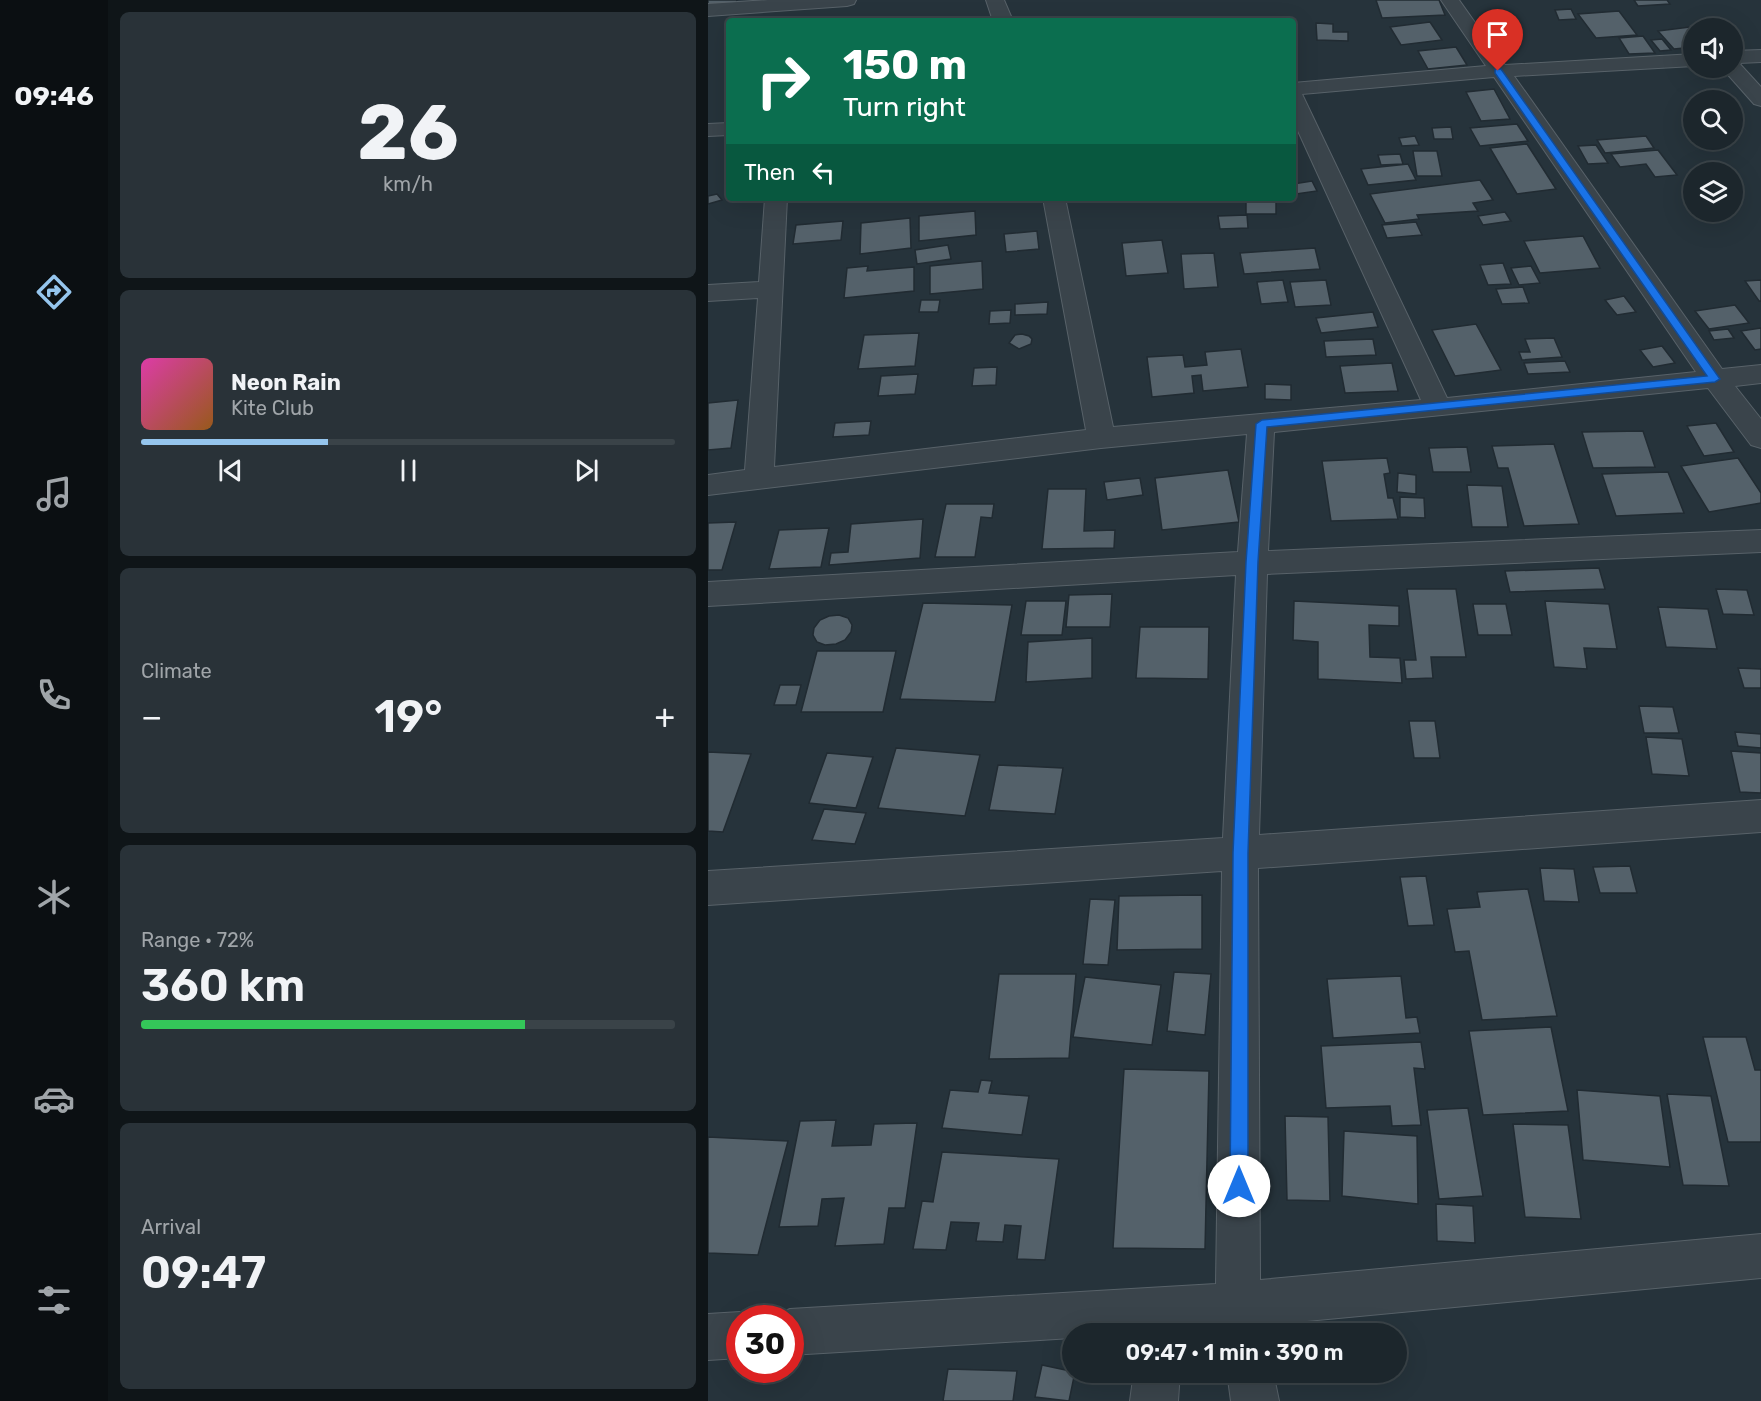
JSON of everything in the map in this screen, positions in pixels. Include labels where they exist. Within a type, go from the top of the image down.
[{"type":"street","points":[[708,10],[847,0]]},
{"type":"street","points":[[995,0],[1002,18]]},
{"type":"street","points":[[1450,0],[1715,379],[1761,438]]},
{"type":"street","points":[[1743,57],[1761,56]]},
{"type":"street","points":[[1296,89],[1498,71],[1683,61]]},
{"type":"street","points":[[1742,78],[1761,100]]},
{"type":"street","points":[[1296,103],[1438,408]]},
{"type":"street","points":[[708,130],[726,129]]},
{"type":"street","points":[[759,480],[776,201]]},
{"type":"street","points":[[1055,201],[1101,438]]},
{"type":"street","points":[[708,293],[772,289]]},
{"type":"street","points":[[708,485],[1101,438],[1438,408],[1761,374]]},
{"type":"street","points":[[1241,1319],[1240,853],[1252,562],[1262,424]]},
{"type":"street","points":[[708,594],[1252,562],[1761,541]]},
{"type":"street","points":[[708,888],[1761,816]]},
{"type":"street","points":[[804,1332],[1241,1319],[1761,1256]]},
{"type":"street","points":[[708,1337],[726,1336]]},
{"type":"street","points":[[1154,1401],[1155,1383]]},
{"type":"street","points":[[1252,1383],[1255,1401]]},
{"type":"building","points":[[708,0],[737,0],[736,4],[708,5]]},
{"type":"building","points":[[1376,0],[1439,0],[1445,15],[1382,18]]},
{"type":"building","points":[[1634,0],[1667,0],[1670,4],[1638,6]]},
{"type":"building","points":[[1571,9],[1576,19],[1559,20],[1555,10]]},
{"type":"building","points":[[1619,11],[1637,35],[1596,38],[1578,14]]},
{"type":"building","points":[[1430,22],[1442,40],[1401,45],[1390,27]]},
{"type":"building","points":[[1316,23],[1333,24],[1333,32],[1348,32],[1348,41],[1317,40]]},
{"type":"building","points":[[1683,28],[1683,48],[1674,49],[1658,31]]},
{"type":"building","points":[[1643,36],[1655,53],[1629,54],[1619,38]]},
{"type":"building","points":[[1662,39],[1671,50],[1660,51],[1651,40]]},
{"type":"building","points":[[1456,47],[1467,65],[1428,69],[1418,51]]},
{"type":"building","points":[[1494,89],[1510,119],[1481,121],[1466,92]]},
{"type":"building","points":[[1517,124],[1528,141],[1480,146],[1470,128]]},
{"type":"building","points":[[1451,127],[1453,139],[1434,139],[1432,128]]},
{"type":"building","points":[[1415,136],[1419,145],[1402,146],[1399,138]]},
{"type":"building","points":[[1646,136],[1654,148],[1605,153],[1597,140]]},
{"type":"building","points":[[1527,144],[1556,189],[1517,194],[1490,148]]},
{"type":"building","points":[[1596,145],[1608,163],[1588,164],[1578,146]]},
{"type":"building","points":[[1658,150],[1677,175],[1655,177],[1646,164],[1620,167],[1611,154]]},
{"type":"building","points":[[1413,151],[1437,151],[1442,176],[1417,176]]},
{"type":"building","points":[[1400,154],[1403,164],[1381,165],[1378,155]]},
{"type":"building","points":[[1408,164],[1416,180],[1368,185],[1361,169]]},
{"type":"building","points":[[1480,180],[1493,200],[1473,203],[1478,211],[1417,215],[1419,219],[1385,223],[1370,194]]},
{"type":"building","points":[[1312,181],[1317,191],[1296,194],[1296,184]]},
{"type":"building","points":[[717,194],[722,200],[708,204],[708,196]]},
{"type":"building","points":[[1246,201],[1276,201],[1276,214],[1246,214]]},
{"type":"building","points":[[975,211],[976,235],[919,241],[919,216]]},
{"type":"building","points":[[1505,212],[1511,221],[1483,225],[1478,216]]},
{"type":"building","points":[[1247,215],[1248,228],[1220,229],[1218,216]]},
{"type":"building","points":[[910,218],[911,248],[860,254],[861,223]]},
{"type":"building","points":[[843,221],[841,240],[793,244],[796,225]]},
{"type":"building","points":[[1416,222],[1422,235],[1387,238],[1382,225]]},
{"type":"building","points":[[1037,231],[1039,249],[1006,252],[1004,234]]},
{"type":"building","points":[[1583,236],[1600,268],[1540,273],[1524,241]]},
{"type":"building","points":[[1162,240],[1168,273],[1126,276],[1122,243]]},
{"type":"building","points":[[948,245],[951,259],[917,264],[915,250]]},
{"type":"building","points":[[1315,248],[1320,269],[1244,274],[1240,253]]},
{"type":"building","points":[[1214,253],[1218,287],[1184,289],[1181,254]]},
{"type":"building","points":[[982,261],[983,289],[930,294],[930,266]]},
{"type":"building","points":[[1503,263],[1511,284],[1488,285],[1480,265]]},
{"type":"building","points":[[868,266],[867,271],[914,267],[914,291],[844,298],[847,268]]},
{"type":"building","points":[[1531,266],[1540,283],[1519,285],[1511,268]]},
{"type":"building","points":[[1283,280],[1288,302],[1261,304],[1257,282]]},
{"type":"building","points":[[1326,280],[1331,305],[1295,307],[1290,282]]},
{"type":"building","points":[[1761,280],[1761,301],[1759,301],[1745,281]]},
{"type":"building","points":[[1523,287],[1529,303],[1502,304],[1496,289]]},
{"type":"building","points":[[1624,296],[1636,312],[1617,315],[1605,300]]},
{"type":"building","points":[[921,300],[940,300],[938,312],[919,312]]},
{"type":"building","points":[[1048,302],[1047,314],[1015,315],[1015,304]]},
{"type":"building","points":[[1735,305],[1749,323],[1709,329],[1695,311]]},
{"type":"building","points":[[1011,310],[1010,323],[989,324],[990,311]]},
{"type":"building","points":[[1373,312],[1378,327],[1321,333],[1316,318]]},
{"type":"building","points":[[1476,324],[1501,370],[1455,376],[1432,330]]},
{"type":"building","points":[[1761,328],[1761,349],[1755,350],[1741,331]]},
{"type":"building","points":[[1728,329],[1734,338],[1714,340],[1709,331]]},
{"type":"building","points":[[919,333],[915,366],[858,369],[864,335]]},
{"type":"building","points":[[1022,334],[1032,339],[1031,344],[1019,349],[1009,343],[1015,335]]},
{"type":"building","points":[[1554,338],[1562,357],[1522,360],[1519,352],[1530,352],[1525,339]]},
{"type":"building","points":[[1373,339],[1376,355],[1326,357],[1324,341]]},
{"type":"building","points":[[1662,346],[1675,363],[1653,367],[1640,350]]},
{"type":"building","points":[[1241,349],[1248,387],[1203,391],[1201,375],[1192,376],[1194,393],[1152,397],[1147,357],[1183,355],[1185,367],[1207,365],[1205,352]]},
{"type":"building","points":[[1565,361],[1570,372],[1528,374],[1524,363]]},
{"type":"building","points":[[1392,363],[1398,391],[1345,393],[1340,366]]},
{"type":"building","points":[[997,367],[996,385],[972,386],[974,368]]},
{"type":"building","points":[[918,374],[915,394],[878,396],[881,376]]},
{"type":"building","points":[[1265,384],[1291,385],[1291,400],[1265,399]]},
{"type":"building","points":[[738,400],[731,448],[708,450],[708,403]]},
{"type":"building","points":[[871,421],[869,435],[833,437],[835,423]]},
{"type":"building","points":[[1716,423],[1734,452],[1704,456],[1687,426]]},
{"type":"building","points":[[1643,431],[1655,467],[1593,468],[1582,432]]},
{"type":"building","points":[[1554,444],[1579,524],[1524,526],[1508,468],[1498,468],[1492,446]]},
{"type":"building","points":[[1467,447],[1471,472],[1433,472],[1429,448]]},
{"type":"building","points":[[1387,458],[1390,473],[1384,474],[1388,498],[1393,498],[1398,519],[1331,521],[1322,461]]},
{"type":"building","points":[[1738,458],[1761,493],[1761,503],[1709,512],[1681,466]]},
{"type":"building","points":[[1228,470],[1239,522],[1162,530],[1155,478]]},
{"type":"building","points":[[1668,472],[1684,513],[1616,516],[1602,474]]},
{"type":"building","points":[[1398,473],[1416,475],[1416,494],[1397,492]]},
{"type":"building","points":[[1140,478],[1143,495],[1107,500],[1104,482]]},
{"type":"building","points":[[1467,485],[1502,486],[1508,527],[1472,527]]},
{"type":"building","points":[[1048,489],[1086,489],[1084,531],[1115,530],[1114,548],[1042,549]]},
{"type":"building","points":[[1400,497],[1424,498],[1425,518],[1400,517]]},
{"type":"building","points":[[946,504],[994,504],[992,518],[981,517],[975,557],[935,557]]},
{"type":"building","points":[[923,519],[920,558],[829,565],[831,553],[848,552],[851,524]]},
{"type":"building","points":[[736,522],[722,570],[708,570],[708,523]]},
{"type":"building","points":[[829,528],[821,567],[769,569],[779,530]]},
{"type":"building","points":[[1599,568],[1605,589],[1510,592],[1505,571]]},
{"type":"building","points":[[1407,589],[1456,589],[1466,657],[1431,657],[1433,678],[1406,679],[1404,660],[1416,660]]},
{"type":"building","points":[[1716,589],[1747,590],[1754,615],[1723,614]]},
{"type":"building","points":[[1112,594],[1110,627],[1066,627],[1069,595]]},
{"type":"building","points":[[1026,601],[1066,601],[1062,635],[1021,635]]},
{"type":"building","points":[[1294,601],[1399,606],[1399,626],[1369,625],[1370,657],[1400,658],[1402,683],[1318,679],[1318,642],[1293,640]]},
{"type":"building","points":[[1545,601],[1609,604],[1617,649],[1584,648],[1587,669],[1554,667]]},
{"type":"building","points":[[923,603],[1012,605],[995,702],[900,699]]},
{"type":"building","points":[[1473,604],[1506,604],[1512,635],[1478,635]]},
{"type":"building","points":[[1658,607],[1708,609],[1717,649],[1666,647]]},
{"type":"building","points":[[839,615],[848,618],[852,625],[851,632],[845,640],[825,645],[817,642],[813,635],[814,628],[820,620]]},
{"type":"building","points":[[1140,627],[1209,627],[1208,679],[1136,678]]},
{"type":"building","points":[[1092,638],[1092,678],[1026,682],[1028,642]]},
{"type":"building","points":[[817,651],[896,651],[883,712],[801,712]]},
{"type":"building","points":[[1738,668],[1761,669],[1761,688],[1744,688]]},
{"type":"building","points":[[780,685],[801,685],[796,705],[774,705]]},
{"type":"building","points":[[1639,706],[1673,707],[1679,733],[1644,733]]},
{"type":"building","points":[[1409,721],[1435,721],[1440,758],[1414,758]]},
{"type":"building","points":[[1735,732],[1761,734],[1761,748],[1738,746]]},
{"type":"building","points":[[1646,737],[1682,739],[1689,776],[1652,774]]},
{"type":"building","points":[[896,748],[980,755],[965,816],[878,808]]},
{"type":"building","points":[[1731,751],[1761,753],[1761,793],[1740,792]]},
{"type":"building","points":[[708,752],[751,754],[723,832],[708,831]]},
{"type":"building","points":[[827,753],[873,757],[856,808],[809,803]]},
{"type":"building","points":[[998,765],[1063,768],[1055,814],[989,810]]},
{"type":"building","points":[[824,809],[866,813],[855,844],[812,840]]},
{"type":"building","points":[[1630,866],[1637,893],[1600,893],[1593,867]]},
{"type":"building","points":[[1540,868],[1574,869],[1579,902],[1544,901]]},
{"type":"building","points":[[1426,876],[1434,925],[1408,926],[1400,877]]},
{"type":"building","points":[[1528,889],[1557,1016],[1482,1020],[1469,951],[1455,952],[1447,909],[1480,907],[1477,892]]},
{"type":"building","points":[[1202,895],[1202,949],[1117,950],[1119,896]]},
{"type":"building","points":[[1090,899],[1115,900],[1108,965],[1083,964]]},
{"type":"building","points":[[1174,972],[1211,974],[1205,1035],[1167,1031]]},
{"type":"building","points":[[999,974],[1076,974],[1069,1058],[989,1059]]},
{"type":"building","points":[[1401,976],[1406,1018],[1417,1017],[1420,1033],[1333,1038],[1327,979]]},
{"type":"building","points":[[1085,977],[1161,985],[1152,1045],[1073,1037]]},
{"type":"building","points":[[1551,1027],[1568,1111],[1483,1115],[1469,1031]]},
{"type":"building","points":[[1703,1037],[1746,1037],[1755,1070],[1761,1070],[1761,1142],[1728,1142]]},
{"type":"building","points":[[1421,1042],[1425,1069],[1414,1068],[1421,1125],[1392,1126],[1390,1106],[1326,1108],[1321,1046]]},
{"type":"building","points":[[1124,1069],[1209,1071],[1205,1249],[1113,1248]]},
{"type":"building","points":[[981,1080],[992,1081],[989,1093],[1029,1096],[1022,1135],[942,1128],[950,1090],[978,1092]]},
{"type":"building","points":[[1577,1090],[1660,1096],[1670,1167],[1583,1160]]},
{"type":"building","points":[[1667,1094],[1711,1096],[1729,1186],[1683,1185]]},
{"type":"building","points":[[1468,1108],[1483,1196],[1439,1199],[1427,1110]]},
{"type":"building","points":[[1285,1116],[1328,1117],[1330,1201],[1287,1200]]},
{"type":"building","points":[[836,1120],[832,1146],[871,1145],[874,1124],[917,1123],[905,1208],[889,1208],[884,1244],[835,1246],[844,1198],[822,1199],[818,1226],[779,1227],[800,1121]]},
{"type":"building","points":[[1513,1124],[1568,1125],[1581,1219],[1525,1217]]},
{"type":"building","points":[[1344,1131],[1417,1136],[1418,1204],[1342,1196]]},
{"type":"building","points":[[708,1137],[788,1141],[758,1255],[708,1253]]},
{"type":"building","points":[[942,1152],[1059,1159],[1045,1260],[1017,1259],[1021,1226],[1005,1225],[1003,1242],[976,1241],[979,1223],[951,1222],[946,1250],[913,1249],[922,1201],[933,1202]]},
{"type":"building","points":[[1436,1204],[1473,1206],[1475,1243],[1437,1241]]},
{"type":"building","points":[[1042,1365],[1062,1369],[1062,1383],[1073,1383],[1069,1401],[1035,1397]]},
{"type":"building","points":[[948,1369],[1017,1371],[1013,1401],[943,1401]]},
{"type":"route","points":[[1239,1186],[1240,853],[1252,562],[1262,424],[1715,379],[1498,71]]}]
